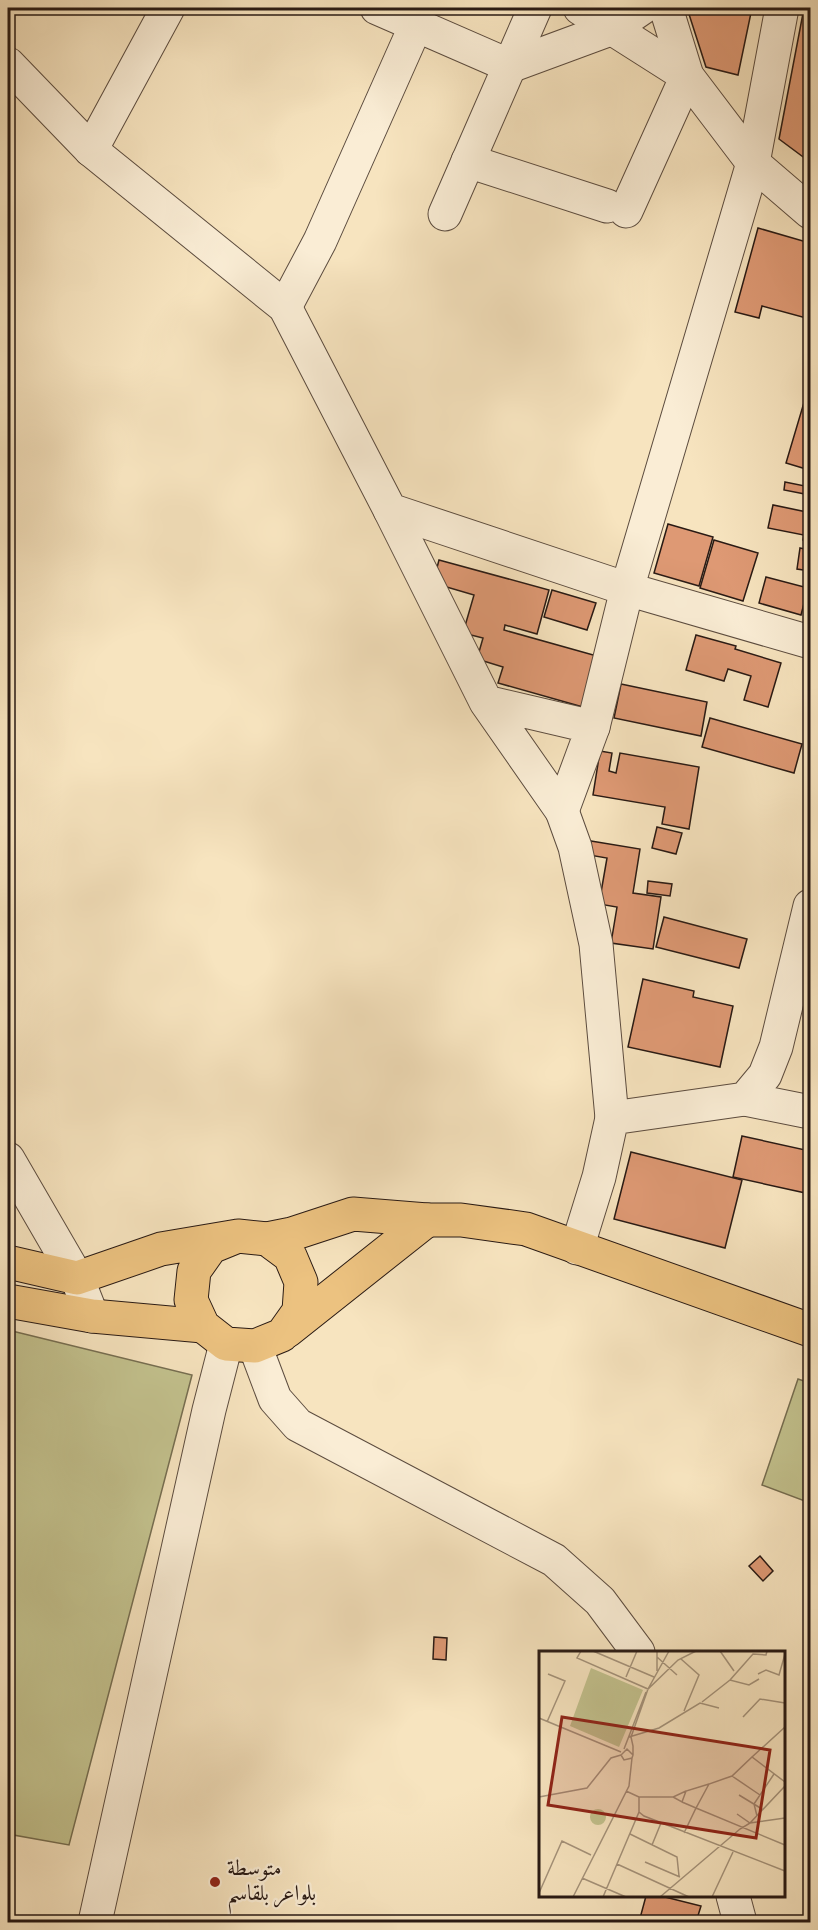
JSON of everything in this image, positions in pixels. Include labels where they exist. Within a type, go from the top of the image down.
[{"type":"main road","points":[[8,1262],[77,1278],[161,1249],[292,1234],[353,1214],[427,1220],[460,1220],[526,1229],[810,1330]]},
{"type":"main road","points":[[242,1338],[427,1220]]},
{"type":"main road","points":[[8,1301],[242,1338],[299,1311],[301,1282],[290,1256],[252,1237],[211,1247],[194,1271],[191,1300],[242,1338]]},
{"type":"street","points":[[91,150],[168,8]]},
{"type":"street","points":[[377,8],[510,66],[613,28],[642,8]]},
{"type":"street","points":[[445,214],[535,8]]},
{"type":"street","points":[[580,8],[687,76],[753,163],[810,212]]},
{"type":"street","points":[[468,161],[616,208],[687,76],[666,8]]},
{"type":"street","points":[[562,811],[593,727],[627,589],[753,163],[782,8]]},
{"type":"street","points":[[285,307],[320,241],[416,25]]},
{"type":"street","points":[[8,64],[91,150],[285,307],[486,702],[562,811],[574,848],[596,944],[612,1118],[599,1177],[577,1248]]},
{"type":"street","points":[[390,510],[627,589],[810,642]]},
{"type":"street","points":[[486,702],[593,727]]},
{"type":"street","points":[[746,1099],[765,1075],[776,1047],[810,906]]},
{"type":"street","points":[[612,1118],[746,1099],[810,1112]]},
{"type":"street","points":[[8,1159],[77,1278],[92,1316]]},
{"type":"street","points":[[242,1338],[275,1399],[298,1425],[554,1560],[600,1601],[637,1651]]},
{"type":"street","points":[[95,1923],[209,1410],[242,1338]]},
{"type":"street","points":[[733,1897],[740,1923]]},
{"type":"shaded area","points":[[8,1330],[192,1375],[69,1845],[8,1834]]},
{"type":"shaded area","points":[[798,1379],[810,1383],[810,1503],[762,1485]]},
{"type":"building","points":[[687,8],[752,8],[738,75],[706,67]]},
{"type":"building","points":[[804,8],[810,8],[810,162],[779,139]]},
{"type":"building","points":[[758,228],[810,243],[810,319],[762,306],[759,318],[735,312]]},
{"type":"building","points":[[810,319],[810,337],[806,335]]},
{"type":"building","points":[[805,399],[810,400],[810,454],[806,469],[786,463]]},
{"type":"building","points":[[785,482],[810,487],[810,495],[784,490]]},
{"type":"building","points":[[810,497],[810,542],[803,540],[804,535],[768,528],[773,505],[807,512]]},
{"type":"building","points":[[668,524],[713,537],[699,586],[654,573]]},
{"type":"building","points":[[714,540],[758,553],[743,601],[700,588]]},
{"type":"building","points":[[800,548],[810,550],[810,571],[797,569]]},
{"type":"building","points":[[439,560],[549,590],[537,634],[505,625],[504,630],[604,658],[590,709],[498,683],[503,667],[477,659],[483,638],[463,633],[474,595],[433,583]]},
{"type":"building","points":[[766,577],[808,588],[801,615],[759,603]]},
{"type":"building","points":[[552,590],[596,603],[587,630],[544,617]]},
{"type":"building","points":[[696,635],[736,646],[735,649],[781,663],[768,707],[744,700],[751,676],[728,669],[724,681],[686,670]]},
{"type":"building","points":[[621,684],[707,702],[701,736],[614,718]]},
{"type":"building","points":[[710,718],[802,744],[794,773],[702,747]]},
{"type":"building","points":[[600,751],[612,753],[609,771],[616,773],[620,753],[699,767],[689,829],[662,824],[665,807],[593,795]]},
{"type":"building","points":[[657,827],[682,833],[676,854],[652,848]]},
{"type":"building","points":[[591,841],[640,849],[633,893],[661,897],[653,949],[611,943],[617,907],[599,904],[607,858],[589,855]]},
{"type":"building","points":[[648,881],[672,884],[670,896],[647,893]]},
{"type":"building","points":[[664,917],[747,939],[739,968],[656,947]]},
{"type":"building","points":[[643,979],[694,991],[693,997],[733,1006],[720,1067],[628,1047]]},
{"type":"building","points":[[742,1136],[810,1151],[810,1194],[733,1177]]},
{"type":"building","points":[[631,1152],[742,1180],[725,1248],[614,1219]]},
{"type":"building","points":[[760,1556],[773,1571],[763,1581],[749,1566]]},
{"type":"building","points":[[434,1637],[447,1638],[446,1660],[433,1659]]},
{"type":"building","points":[[646,1897],[665,1897],[701,1906],[696,1922],[639,1922]]},
{"type":"place","name":"متوسطة بلواعر بلقاسم","points":[[215,1882]]}]
